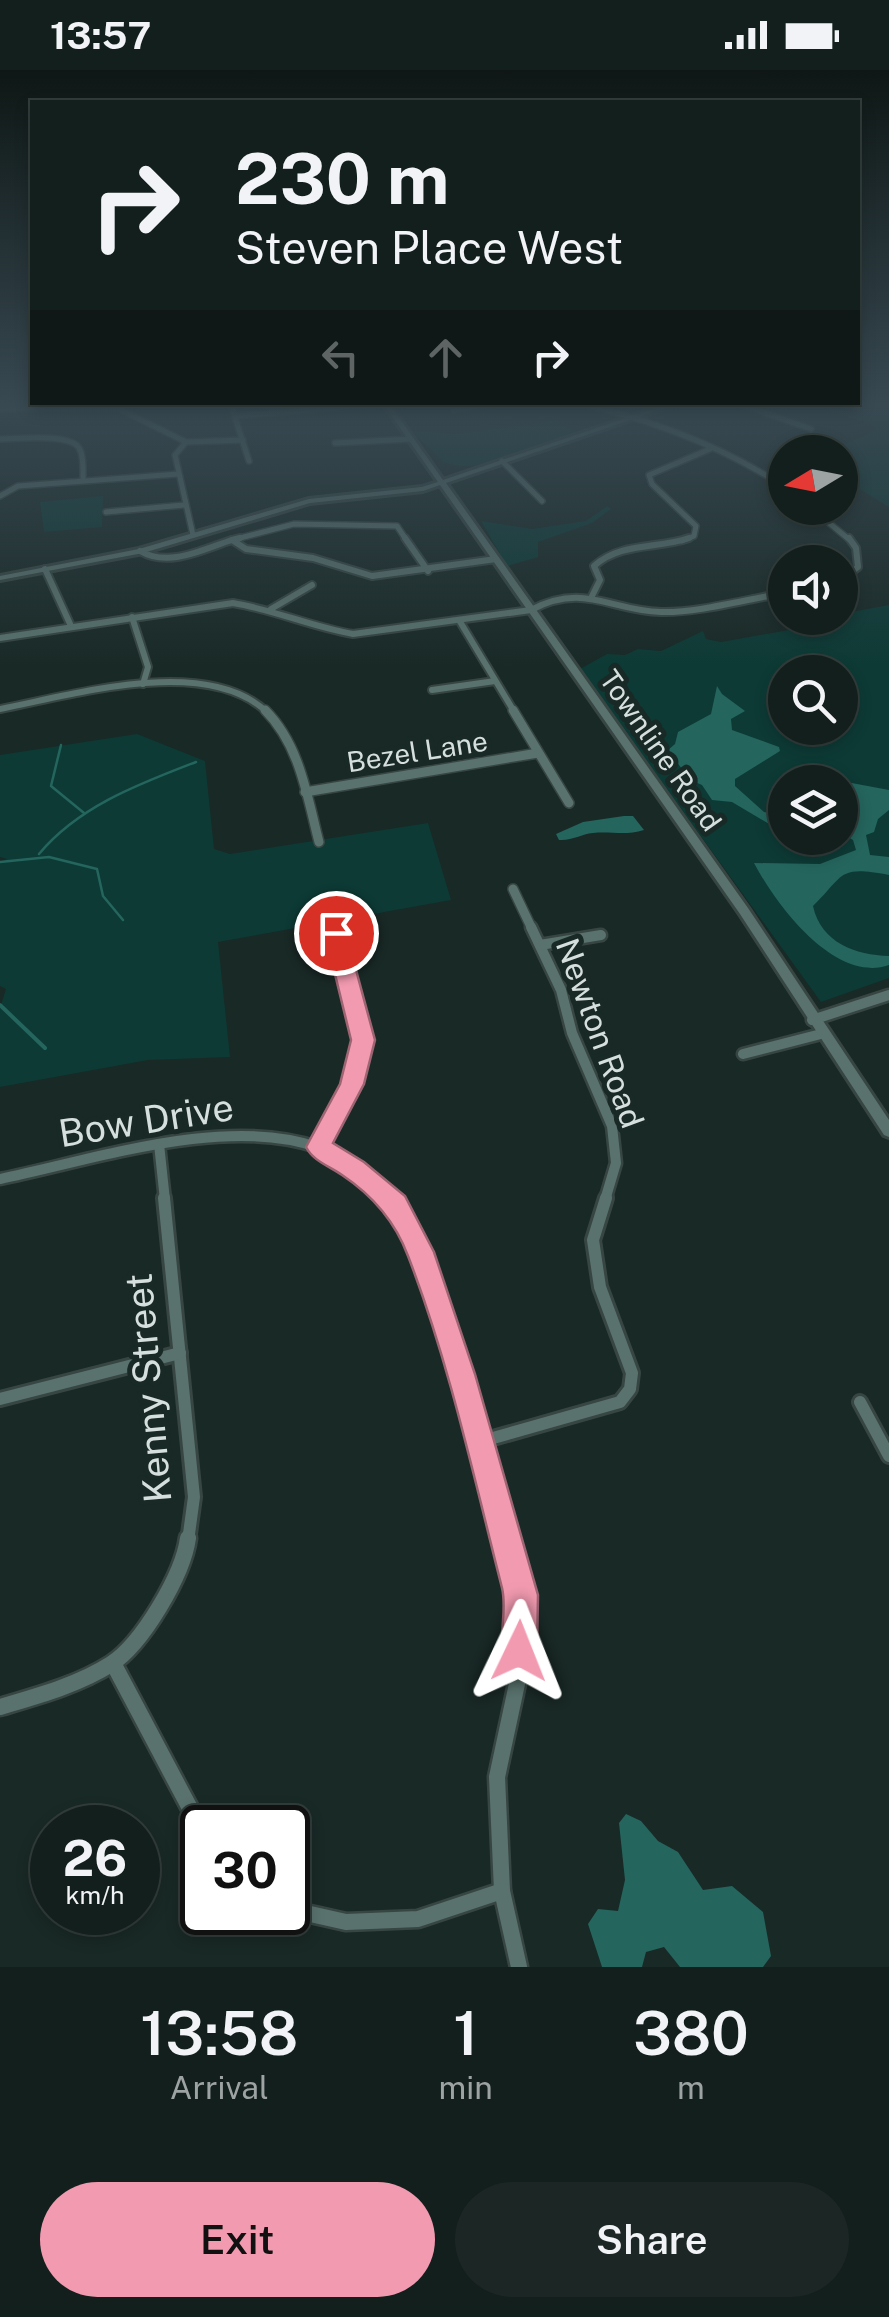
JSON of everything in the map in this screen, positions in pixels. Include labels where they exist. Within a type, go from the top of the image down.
[{"type":"street","points":[[181,491],[193,536]]},
{"type":"street","points":[[388,494],[405,491]]},
{"type":"street","name":"Townline Road","points":[[447,491],[734,896],[821,1034],[889,1131]]},
{"type":"street","points":[[531,491],[542,501]]},
{"type":"street","points":[[592,596],[600,580],[594,566],[606,556],[682,542],[694,536],[696,526],[659,491]]},
{"type":"street","points":[[0,578],[140,551],[309,500],[440,493],[462,511]]},
{"type":"street","points":[[106,512],[184,505]]},
{"type":"street","points":[[140,551],[152,560],[166,560],[294,524],[398,526],[428,571]]},
{"type":"street","points":[[832,525],[854,545]]},
{"type":"street","points":[[232,540],[246,549],[313,558],[372,576],[496,559]]},
{"type":"street","points":[[45,569],[71,626]]},
{"type":"street","points":[[271,609],[312,585]]},
{"type":"street","points":[[0,638],[217,604],[271,609],[324,629],[353,634],[531,610],[592,596],[660,612],[768,596]]},
{"type":"street","points":[[132,616],[148,666],[143,684]]},
{"type":"street","points":[[459,620],[569,804]]},
{"type":"street","points":[[432,690],[495,681]]},
{"type":"street","points":[[0,710],[143,684],[211,685],[238,692],[264,706],[280,726],[319,842]]},
{"type":"street","name":"Bezel Lane","points":[[304,792],[538,754]]},
{"type":"street","name":"Newton Road","points":[[479,1442],[603,1410],[620,1402],[630,1389],[632,1373],[600,1287],[593,1240],[616,1164],[612,1126],[572,1033],[561,990],[513,888]]},
{"type":"street","points":[[318,1147],[352,1084],[363,1040],[336,933]]},
{"type":"street","points":[[540,945],[601,935]]},
{"type":"street","points":[[812,1020],[889,995]]},
{"type":"street","points":[[744,1054],[821,1034]]},
{"type":"street","name":"Bow Drive","points":[[0,1179],[212,1135],[267,1136],[318,1147],[354,1169],[395,1204],[421,1252],[479,1442],[520,1595],[518,1679],[496,1777],[502,1891],[519,1967]]},
{"type":"street","name":"Kenny Street","points":[[0,1707],[44,1694],[113,1663],[157,1612],[186,1554],[194,1497],[158,1144]]},
{"type":"street","points":[[0,1399],[180,1353]]},
{"type":"street","points":[[860,1402],[889,1456]]},
{"type":"street","points":[[113,1663],[188,1805]]},
{"type":"street","points":[[310,1913],[346,1922],[418,1919],[502,1891]]},
{"type":"shaded area","points":[[862,491],[889,491],[889,507]]},
{"type":"shaded area","points":[[103,496],[102,527],[44,532],[40,502]]},
{"type":"shaded area","points":[[607,506],[611,509],[592,523],[538,542],[538,557],[507,566],[481,521],[532,529],[586,521]]},
{"type":"shaded area","points":[[889,605],[889,978],[821,1002],[580,669],[607,654],[625,655],[638,649],[661,651],[703,631],[706,639],[721,642],[768,634],[858,635],[858,611]]},
{"type":"shaded area","points":[[717,686],[745,711],[731,719],[732,730],[779,747],[780,751],[735,779],[735,786],[768,813],[768,823],[732,802],[712,800],[702,785],[690,780],[668,750],[675,744],[678,732],[711,714]]},
{"type":"shaded area","points":[[137,734],[205,761],[214,849],[230,854],[428,823],[451,900],[218,942],[230,1057],[148,1060],[0,1087],[0,1008],[6,989],[0,986],[0,863],[7,859],[0,857],[0,755]]},
{"type":"shaded area","points":[[858,784],[889,790],[889,810],[878,819],[874,832],[866,835],[870,855],[889,857],[889,875],[851,872],[837,880],[813,906],[817,919],[832,938],[864,953],[889,956],[889,965],[869,968],[828,952],[792,919],[754,863],[820,864],[843,855],[858,855]]},
{"type":"shaded area","points":[[633,816],[644,830],[593,833],[564,840],[556,834],[583,822]]},
{"type":"shaded area","points":[[626,1814],[641,1821],[658,1841],[678,1852],[703,1890],[732,1886],[763,1912],[771,1956],[763,1967],[680,1967],[664,1947],[646,1952],[642,1967],[602,1967],[588,1924],[598,1909],[618,1911],[625,1880],[619,1823]]},
{"type":"waterway","points":[[61,745],[51,786],[84,813]]},
{"type":"waterway","points":[[39,854],[72,822],[91,810],[196,762]]},
{"type":"waterway","points":[[0,862],[49,857],[97,869],[103,896],[123,920]]},
{"type":"waterway","points":[[0,1005],[45,1048]]},
{"type":"route","points":[[336,933],[363,1040],[352,1084],[318,1147],[354,1169],[395,1204],[421,1252],[460,1374],[520,1595],[519,1651]]}]
